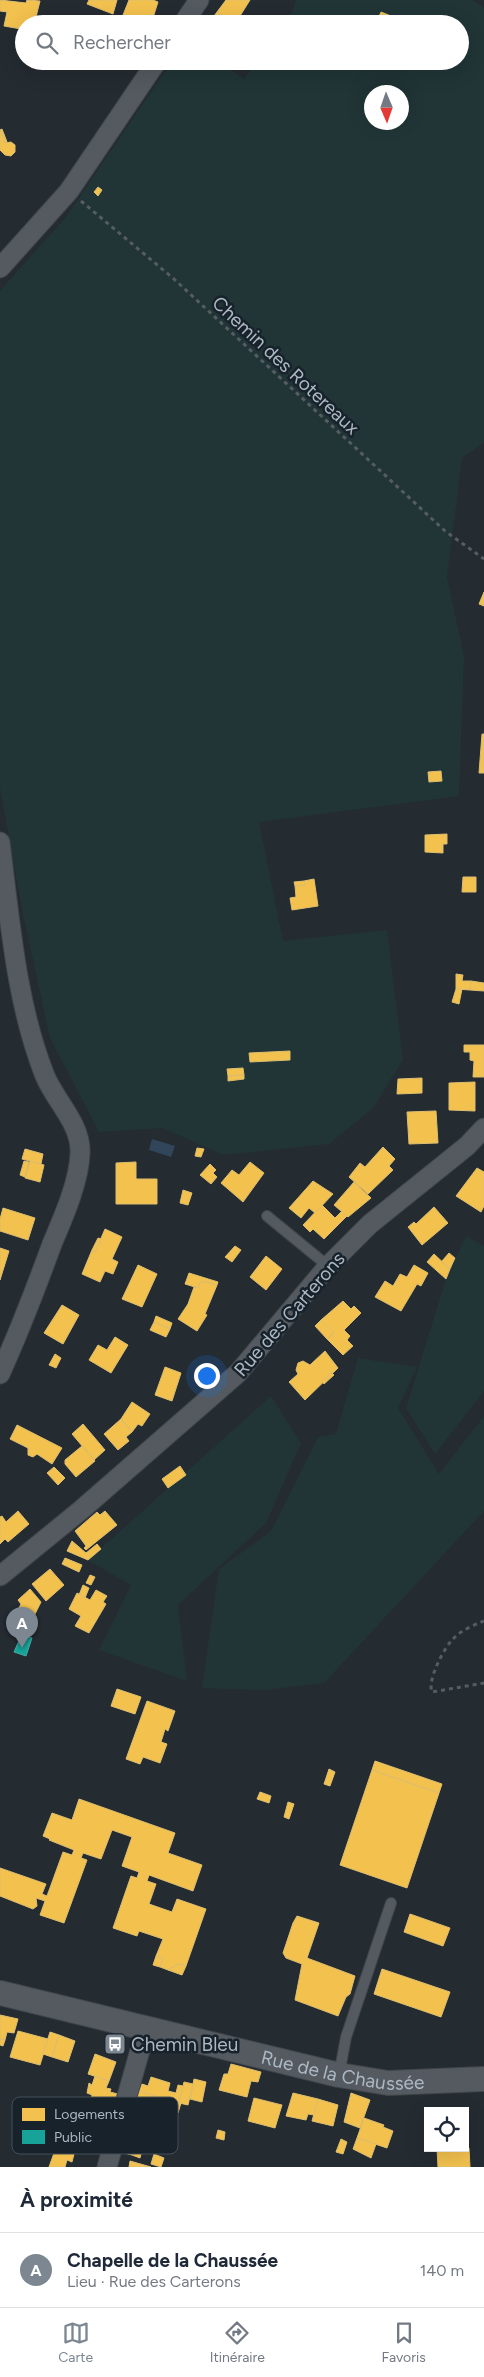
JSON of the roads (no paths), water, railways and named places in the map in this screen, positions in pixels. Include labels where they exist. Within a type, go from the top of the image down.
[{"type":"street","points":[[189,15],[199,0]]},
{"type":"street","points":[[0,268],[69,191],[151,70]]},
{"type":"street","points":[[0,842],[20,983],[36,1048],[52,1092],[77,1133],[80,1156],[66,1210],[16,1340],[0,1374]]},
{"type":"street","name":"Rue des Carterons","points":[[0,1576],[81,1510],[238,1373],[328,1266],[370,1224],[467,1146],[484,1128]]},
{"type":"street","name":"Rue de la Chaussée","points":[[0,1994],[339,2075],[388,2083],[484,2079]]},
{"type":"street","points":[[127,2097],[146,2029]]},
{"type":"street","points":[[107,2167],[111,2154]]},
{"type":"lane","points":[[267,1216],[328,1266]]},
{"type":"lane","points":[[339,2075],[346,2037],[391,1903]]},
{"type":"water","points":[[152,1139],[175,1146],[171,1157],[149,1150]]},
{"type":"place","name":"Chapelle de la Chaussée","points":[[22,1648]]},
{"type":"place","name":"Chemin Bleu","points":[[115,2044]]}]
